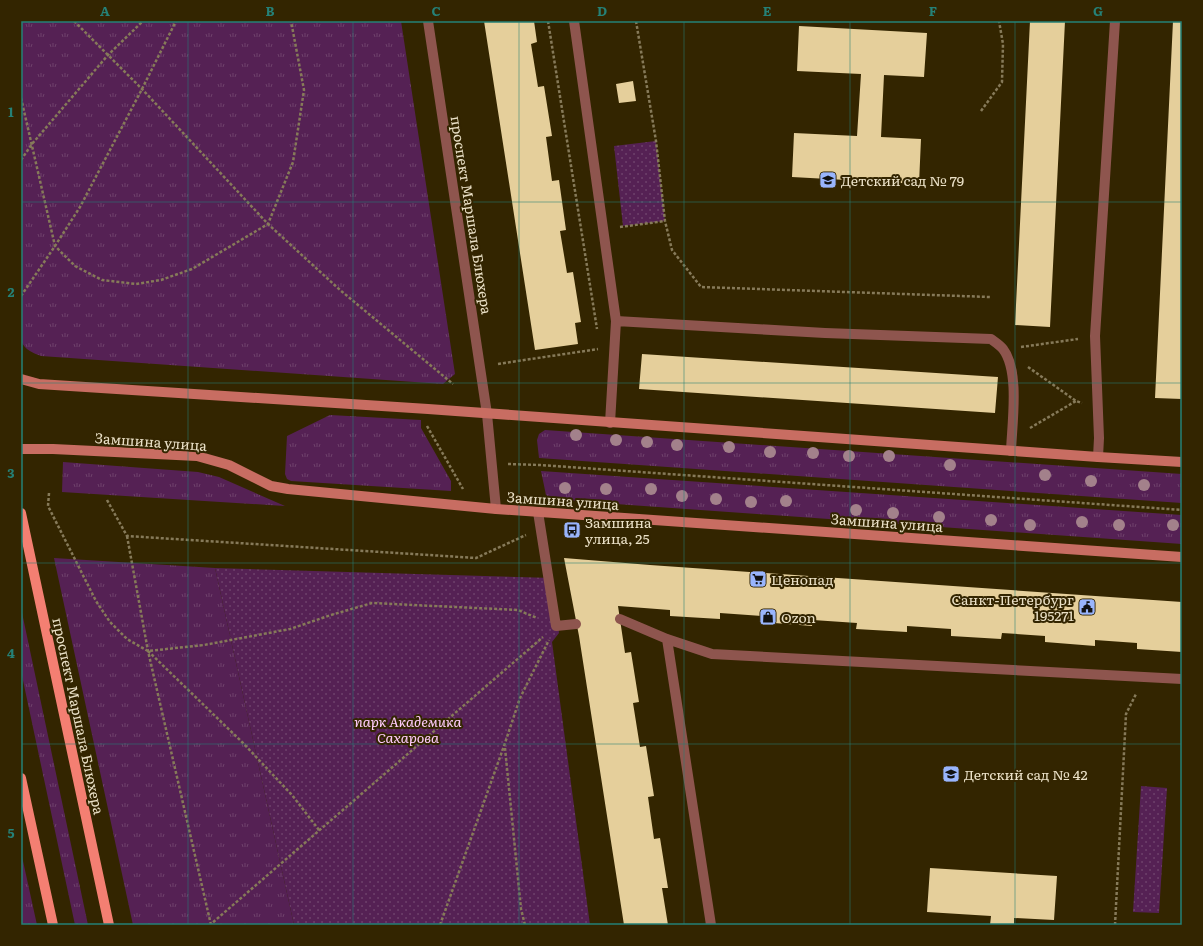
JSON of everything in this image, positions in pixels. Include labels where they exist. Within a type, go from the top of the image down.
[{"type":"main road","name":"проспект Маршала Блюхера","points":[[21,513],[109,925]]},
{"type":"main road","points":[[21,778],[53,925]]},
{"type":"street","name":"проспект Маршала Блюхера","points":[[428,21],[487,414],[496,509]]},
{"type":"street","points":[[574,21],[616,321],[610,423]]},
{"type":"street","points":[[1098,457],[1095,336],[1116,21]]},
{"type":"street","points":[[616,321],[825,333],[991,339],[1003,349],[1011,366],[1014,384],[1011,450]]},
{"type":"street","points":[[21,380],[39,384],[1182,462]]},
{"type":"street","name":"Замшина улица","points":[[21,449],[53,449],[197,456],[229,465],[271,486],[288,489],[496,509],[1182,557]]},
{"type":"street","points":[[538,512],[556,626],[576,624]]},
{"type":"street","points":[[620,619],[667,639],[712,654],[1182,679]]},
{"type":"street","points":[[667,639],[711,925]]},
{"type":"path","points":[[74,21],[142,89],[268,224],[340,290],[453,384]]},
{"type":"path","points":[[21,160],[32,144],[108,55],[143,21]]},
{"type":"path","points":[[21,296],[80,207],[176,21]]},
{"type":"path","points":[[21,98],[55,246],[75,266],[102,280],[136,284],[161,280],[192,269],[268,224],[293,162],[304,90],[291,21]]},
{"type":"path","points":[[548,21],[598,333]]},
{"type":"path","points":[[636,21],[656,141],[665,221],[672,250],[701,287],[990,296]]},
{"type":"path","points":[[981,111],[1002,82],[1003,44],[999,21]]},
{"type":"path","points":[[603,229],[665,221]]},
{"type":"path","points":[[1003,349],[1095,336]]},
{"type":"path","points":[[498,364],[614,347]]},
{"type":"path","points":[[1027,366],[1076,401],[1098,411]]},
{"type":"path","points":[[1029,429],[1076,401]]},
{"type":"path","points":[[428,421],[427,426],[466,493]]},
{"type":"path","points":[[492,464],[540,465],[1182,510]]},
{"type":"path","points":[[49,493],[48,506],[96,601],[110,622],[127,639],[148,651],[244,743],[292,795],[319,830]]},
{"type":"path","points":[[108,500],[127,536],[148,651],[211,925],[556,626]]},
{"type":"path","points":[[127,536],[476,558],[540,528]]},
{"type":"path","points":[[148,651],[204,645],[290,629],[372,603],[518,610],[556,626]]},
{"type":"path","points":[[440,925],[520,698],[556,626]]},
{"type":"path","points":[[1115,925],[1126,714],[1143,677]]},
{"type":"path","points":[[504,746],[521,909],[525,925]]},
{"type":"green space","points":[[21,21],[401,21],[455,374],[443,384],[41,356],[27,349],[21,341]]},
{"type":"green space","points":[[656,141],[665,221],[623,226],[614,146]]},
{"type":"green space","points":[[330,415],[421,420],[421,428],[451,481],[451,491],[291,481],[287,479],[285,474],[287,436]]},
{"type":"green space","points":[[545,430],[1182,474],[1182,503],[539,458],[537,440],[539,434]]},
{"type":"green space","points":[[63,462],[198,472],[219,477],[285,506],[62,492]]},
{"type":"green space","points":[[541,471],[1182,515],[1182,544],[559,500],[553,499],[546,495]]},
{"type":"green space","points":[[54,558],[215,568],[294,925],[133,925]]},
{"type":"green space","name":"парк Академика Сахарова","points":[[215,568],[553,578],[559,633],[552,642],[590,925],[294,925]]},
{"type":"green space","points":[[21,608],[88,925],[75,925],[21,671]]},
{"type":"green space","points":[[1141,786],[1167,788],[1159,913],[1133,912]]},
{"type":"green space","points":[[21,852],[37,925],[21,925]]},
{"type":"building","points":[[484,21],[534,21],[537,42],[531,44],[538,87],[544,86],[552,136],[546,137],[552,181],[559,180],[566,230],[560,231],[567,273],[573,272],[581,322],[575,323],[578,344],[535,350]]},
{"type":"building","points":[[1030,21],[1065,21],[1050,327],[1015,325]]},
{"type":"building","points":[[1173,21],[1182,21],[1182,399],[1155,398]]},
{"type":"building","points":[[799,26],[927,33],[924,77],[884,75],[881,137],[921,139],[919,184],[792,177],[794,133],[857,136],[861,74],[797,71]]},
{"type":"building","points":[[633,81],[636,101],[619,103],[616,84]]},
{"type":"building","points":[[642,354],[998,377],[995,413],[639,389]]},
{"type":"building","points":[[564,558],[1182,602],[1182,652],[1137,649],[1137,643],[1095,640],[1095,646],[1045,642],[1045,636],[1002,633],[1001,639],[951,636],[951,629],[907,626],[907,632],[856,629],[857,623],[813,620],[812,626],[762,622],[762,616],[720,613],[720,619],[670,616],[670,610],[618,606],[625,653],[631,652],[639,702],[633,703],[640,747],[646,746],[654,796],[648,797],[654,839],[660,838],[668,888],[662,888],[668,925],[624,925],[579,636]]},
{"type":"building","points":[[930,868],[1057,876],[1054,920],[1014,918],[1014,925],[990,925],[991,916],[927,912]]},
{"type":"place","name":"Детский сад № 79","points":[[828,180]]},
{"type":"place","name":"Замшина улица, 25","points":[[572,530]]},
{"type":"place","name":"Ценопад","points":[[758,579]]},
{"type":"place","name":"Санкт-Петербург 195271","points":[[1087,607]]},
{"type":"place","name":"Ozon","points":[[768,617]]},
{"type":"place","name":"Детский сад № 42","points":[[951,774]]}]
